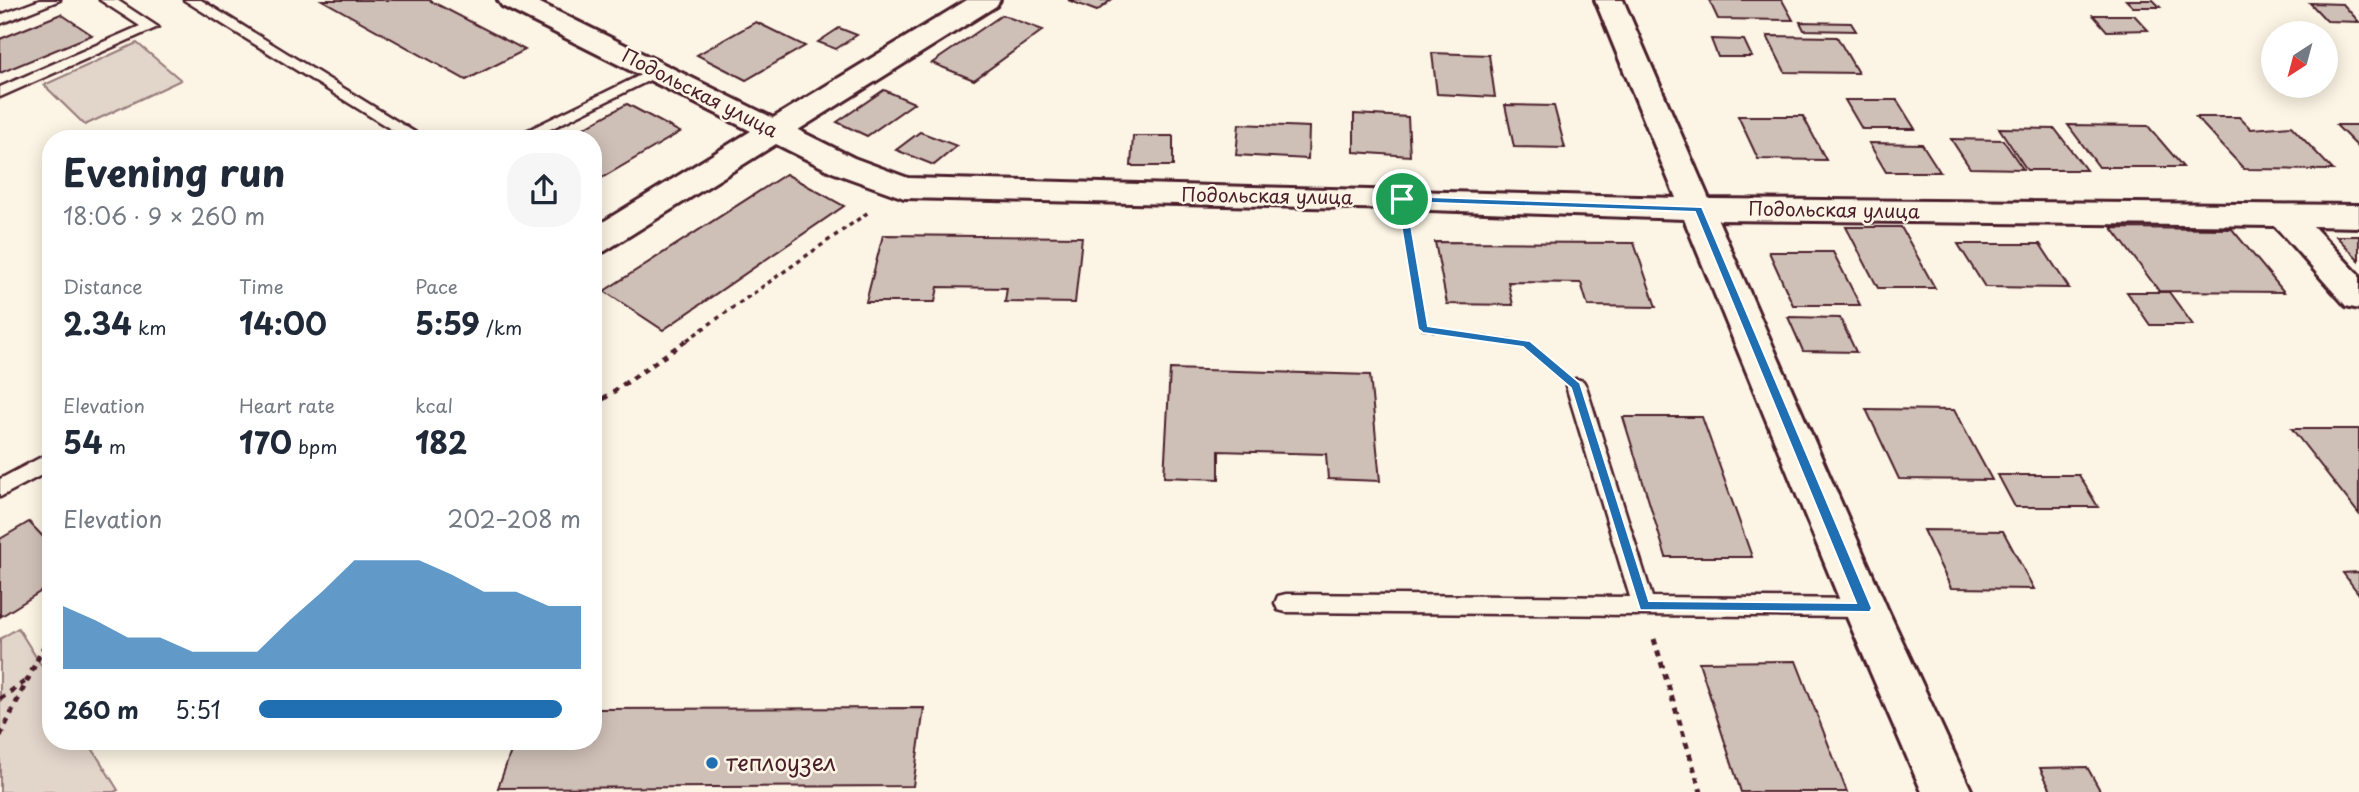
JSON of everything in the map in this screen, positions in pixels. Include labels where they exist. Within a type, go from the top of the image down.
[{"type":"street","name":"Подольская улица","points":[[512,0],[844,165],[904,188],[1402,199],[1698,209],[2359,216]]},
{"type":"street","points":[[602,238],[986,0]]},
{"type":"street","points":[[1609,0],[1865,608],[1947,792]]},
{"type":"street","points":[[2284,215],[2359,297]]},
{"type":"lane","points":[[0,20],[53,0]]},
{"type":"lane","points":[[0,92],[151,27],[107,0]]},
{"type":"lane","points":[[191,0],[403,130]]},
{"type":"lane","points":[[536,130],[657,71]]},
{"type":"lane","points":[[1576,386],[1644,606]]},
{"type":"lane","points":[[0,489],[42,465]]},
{"type":"lane","points":[[1286,603],[1865,608]]},
{"type":"path","points":[[602,400],[904,188]]},
{"type":"path","points":[[1402,199],[1423,329],[1526,344],[1576,386]]},
{"type":"path","points":[[1644,606],[1701,792]]},
{"type":"path","points":[[0,736],[42,651]]},
{"type":"path","points":[[0,699],[28,680]]},
{"type":"shaded area","points":[[137,43],[181,80],[85,125],[44,85]]},
{"type":"shaded area","points":[[18,628],[42,667],[42,750],[93,750],[118,790],[0,792],[0,639]]},
{"type":"building","points":[[322,0],[429,0],[525,50],[466,80]]},
{"type":"building","points":[[1068,0],[1111,0],[1097,11]]},
{"type":"building","points":[[1709,0],[1782,0],[1793,20],[1718,19]]},
{"type":"building","points":[[2126,0],[2153,0],[2160,7],[2133,7]]},
{"type":"building","points":[[2310,3],[2343,4],[2359,22],[2338,21],[2327,21]]},
{"type":"building","points":[[61,14],[92,35],[0,73],[0,39]]},
{"type":"building","points":[[1002,15],[1043,30],[974,80],[932,63]]},
{"type":"building","points":[[2093,15],[2134,15],[2148,30],[2107,31]]},
{"type":"building","points":[[756,22],[805,46],[746,80],[697,55]]},
{"type":"building","points":[[1800,22],[1851,23],[1856,31],[1804,30]]},
{"type":"building","points":[[839,28],[857,35],[836,49],[818,42]]},
{"type":"building","points":[[1767,36],[1837,37],[1858,73],[1785,72]]},
{"type":"building","points":[[1711,39],[1744,40],[1752,57],[1718,57]]},
{"type":"building","points":[[1432,53],[1489,55],[1495,97],[1437,94]]},
{"type":"building","points":[[884,90],[914,103],[867,136],[837,122]]},
{"type":"building","points":[[1845,100],[1897,100],[1915,129],[1862,129]]},
{"type":"building","points":[[627,104],[680,132],[602,178],[602,130],[580,130]]},
{"type":"building","points":[[1505,105],[1554,106],[1565,148],[1514,147]]},
{"type":"building","points":[[1354,114],[1408,117],[1410,156],[1354,152]]},
{"type":"building","points":[[1738,116],[1803,116],[1826,160],[1758,159]]},
{"type":"building","points":[[2196,117],[2239,117],[2251,129],[2291,126],[2333,170],[2244,169]]},
{"type":"building","points":[[1239,124],[1309,127],[1308,159],[1236,155]]},
{"type":"building","points":[[2068,125],[2148,126],[2183,167],[2099,167]]},
{"type":"building","points":[[2336,125],[2359,125],[2359,148]]},
{"type":"building","points":[[1999,128],[2055,129],[2086,170],[2027,170]]},
{"type":"building","points":[[920,132],[957,146],[934,165],[896,150]]},
{"type":"building","points":[[1133,136],[1173,136],[1173,166],[1131,166]]},
{"type":"building","points":[[1951,139],[2003,140],[2023,169],[1970,168]]},
{"type":"building","points":[[1869,143],[1922,144],[1940,172],[1886,172]]},
{"type":"building","points":[[786,174],[844,206],[663,330],[604,291]]},
{"type":"building","points":[[1846,227],[1901,227],[1935,288],[1878,288]]},
{"type":"building","points":[[2112,228],[2232,229],[2284,292],[2159,291]]},
{"type":"building","points":[[883,235],[1082,237],[1075,303],[1005,302],[1007,288],[938,287],[935,302],[866,302]]},
{"type":"building","points":[[2336,236],[2359,236],[2359,260]]},
{"type":"building","points":[[1435,242],[1634,243],[1656,307],[1588,306],[1581,283],[1508,282],[1513,305],[1447,304]]},
{"type":"building","points":[[1958,244],[2040,244],[2069,288],[1985,287]]},
{"type":"building","points":[[1769,252],[1833,252],[1860,305],[1793,305]]},
{"type":"building","points":[[2127,292],[2169,292],[2193,325],[2150,325]]},
{"type":"building","points":[[1788,317],[1840,318],[1856,352],[1803,351]]},
{"type":"building","points":[[1170,369],[1370,375],[1380,481],[1328,479],[1326,454],[1219,451],[1219,479],[1164,477]]},
{"type":"building","points":[[1866,409],[1954,410],[1992,480],[1899,479]]},
{"type":"building","points":[[1623,417],[1702,417],[1752,557],[1666,557]]},
{"type":"building","points":[[2292,429],[2359,429],[2359,514]]},
{"type":"building","points":[[1998,475],[2079,475],[2098,507],[2015,507]]},
{"type":"building","points":[[29,522],[42,536],[42,591],[0,617],[0,539]]},
{"type":"building","points":[[1923,530],[2003,531],[2034,589],[1951,588]]},
{"type":"building","points":[[2359,572],[2359,594],[2343,573]]},
{"type":"building","points":[[1796,661],[1847,792],[1741,792],[1699,662]]},
{"type":"building","name":"теплоузел","points":[[924,708],[913,786],[498,788],[511,750],[602,750],[602,709]]},
{"type":"building","points":[[2087,767],[2101,792],[2052,792],[2040,768]]},
{"type":"place","name":"теплоузел","points":[[712,763]]},
{"type":"route","points":[[1402,199],[1698,209],[1865,608],[1644,606],[1576,386],[1526,344],[1423,329],[1402,199]]}]
